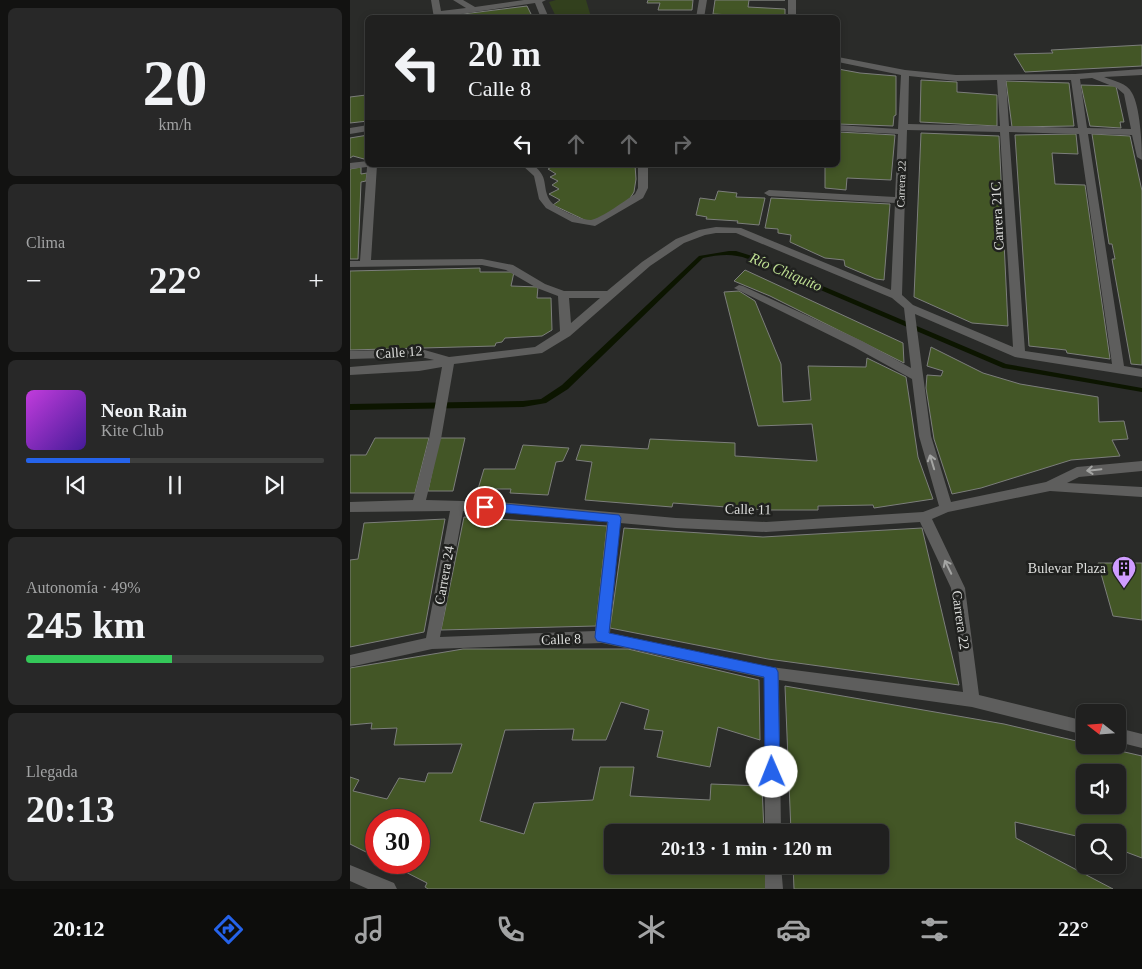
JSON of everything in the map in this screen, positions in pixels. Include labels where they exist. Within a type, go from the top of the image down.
[{"type":"street","points":[[435,0],[437,15]]},
{"type":"street","points":[[457,0],[474,9]]},
{"type":"street","points":[[442,15],[540,0],[545,15]]},
{"type":"street","points":[[700,15],[703,0]]},
{"type":"street","points":[[792,0],[792,15]]},
{"type":"street","points":[[840,60],[905,73],[956,78],[1075,76],[1142,72]]},
{"type":"street","name":"Carrera 22","points":[[896,296],[905,73]]},
{"type":"street","points":[[1090,75],[1120,86],[1128,93],[1142,157]]},
{"type":"street","points":[[1075,76],[1119,370]]},
{"type":"street","name":"Carrera 21C","points":[[1001,77],[1019,354]]},
{"type":"street","points":[[350,131],[365,128]]},
{"type":"street","points":[[840,128],[1137,132]]},
{"type":"street","points":[[350,166],[365,164]]},
{"type":"street","points":[[365,264],[372,167]]},
{"type":"street","points":[[529,167],[539,176],[545,201],[550,206],[579,222],[595,223],[639,196],[643,188],[643,167]]},
{"type":"street","points":[[769,193],[900,200]]},
{"type":"street","name":"Calle 12","points":[[350,371],[419,367],[449,361],[538,350],[566,333],[646,264],[680,241],[703,232],[737,230],[896,296],[909,311],[1019,354],[1142,373]]},
{"type":"street","points":[[350,264],[482,262],[510,267],[540,286],[563,294],[611,295]]},
{"type":"street","points":[[739,288],[858,344],[918,377]]},
{"type":"street","points":[[563,294],[566,333]]},
{"type":"street","points":[[909,311],[925,436],[946,508]]},
{"type":"street","points":[[350,355],[421,353],[449,361],[435,439],[418,505]]},
{"type":"street","points":[[1050,486],[1077,472],[1142,466]]},
{"type":"street","name":"Calle 11","points":[[350,507],[418,505],[499,507],[614,518],[766,527],[924,517],[946,508],[1050,486],[1142,492]]},
{"type":"street","name":"Carrera 24","points":[[432,643],[457,507]]},
{"type":"street","name":"Carrera 22","points":[[924,517],[958,588],[972,700]]},
{"type":"street","points":[[602,637],[614,518]]},
{"type":"street","name":"Calle 8","points":[[350,661],[432,643],[602,637],[771,672],[972,700],[1076,726]]},
{"type":"street","points":[[771,672],[773,824]]},
{"type":"street","points":[[1126,737],[1142,741]]},
{"type":"street","points":[[350,873],[388,889]]},
{"type":"street","points":[[773,874],[774,889]]},
{"type":"green space","points":[[556,0],[586,0],[590,15],[555,15],[549,2]]},
{"type":"building","points":[[648,0],[693,0],[692,10],[658,10],[660,3],[647,3]]},
{"type":"building","points":[[715,0],[749,0],[748,7],[785,9],[785,15],[713,14]]},
{"type":"building","points":[[527,6],[532,15],[455,15]]},
{"type":"building","points":[[1142,45],[1142,66],[1025,72],[1014,54],[1053,53],[1051,50]]},
{"type":"building","points":[[840,69],[896,76],[896,115],[894,116],[893,126],[840,124]]},
{"type":"building","points":[[921,80],[957,82],[957,92],[997,95],[997,126],[920,122]]},
{"type":"building","points":[[1006,81],[1069,83],[1074,126],[1012,127]]},
{"type":"building","points":[[1081,85],[1116,86],[1124,122],[1120,122],[1121,128],[1090,126]]},
{"type":"building","points":[[365,95],[365,121],[350,123],[350,97]]},
{"type":"building","points":[[840,132],[895,135],[891,180],[847,178],[846,190],[825,188],[825,167],[840,167]]},
{"type":"building","points":[[921,133],[999,136],[1008,326],[972,323],[914,297]]},
{"type":"building","points":[[1076,134],[1078,154],[1052,153],[1055,184],[1085,185],[1110,359],[1067,353],[1066,350],[1029,346],[1015,135]]},
{"type":"building","points":[[1092,134],[1130,136],[1142,191],[1142,365],[1131,364],[1112,259],[1115,259],[1112,244],[1109,244]]},
{"type":"building","points":[[365,136],[364,159],[353,156],[350,158],[350,138]]},
{"type":"building","points":[[361,167],[361,174],[367,173],[366,181],[361,182],[358,259],[350,259],[350,169]]},
{"type":"building","points":[[552,167],[635,167],[634,192],[627,203],[591,223],[553,205],[560,200],[549,194],[559,189],[552,185],[558,181],[550,177],[556,174],[548,169]]},
{"type":"building","points":[[718,191],[737,193],[736,197],[765,198],[759,225],[737,223],[738,221],[706,219],[707,217],[696,215],[700,198],[715,200]]},
{"type":"building","points":[[771,198],[890,204],[884,280],[876,279],[845,266],[844,260],[825,258],[790,242],[791,235],[778,233],[778,229],[765,228]]},
{"type":"building","points":[[480,268],[480,272],[514,272],[511,286],[538,287],[537,298],[551,298],[552,330],[542,336],[505,338],[502,342],[496,343],[495,346],[350,350],[350,271]]},
{"type":"building","points":[[745,270],[903,343],[904,363],[770,296],[734,281]]},
{"type":"building","points":[[739,291],[755,301],[781,364],[783,402],[811,400],[808,366],[866,367],[867,358],[906,377],[918,457],[933,499],[874,508],[873,505],[818,506],[818,510],[766,510],[673,503],[672,507],[585,500],[592,462],[576,460],[581,445],[648,449],[650,439],[735,443],[735,456],[817,461],[812,424],[758,426],[724,292]]},
{"type":"building","points":[[931,347],[983,373],[1020,384],[1098,397],[1099,422],[1124,421],[1128,439],[1112,440],[1120,456],[1071,460],[981,488],[952,494],[934,439],[926,388],[927,375],[941,376],[943,371],[927,366]]},
{"type":"building","points":[[375,438],[429,438],[415,493],[350,493],[350,455],[366,455]]},
{"type":"building","points":[[439,438],[465,438],[453,491],[428,491]]},
{"type":"building","points":[[523,445],[569,448],[563,461],[556,462],[548,495],[510,493],[511,489],[478,489],[484,469],[515,469]]},
{"type":"building","points":[[464,517],[607,526],[596,626],[441,630]]},
{"type":"building","points":[[445,519],[424,632],[350,647],[350,560],[358,559],[364,523]]},
{"type":"building","points":[[624,528],[763,537],[922,528],[959,685],[768,659],[610,628]]},
{"type":"building","name":"Bulevar Plaza","points":[[1098,563],[1142,563],[1142,620],[1113,616]]},
{"type":"building","points":[[463,649],[628,649],[759,680],[760,740],[718,727],[710,767],[657,757],[663,731],[644,729],[649,710],[621,702],[606,740],[572,740],[574,729],[505,730],[480,821],[524,834],[534,803],[593,800],[600,767],[634,767],[630,796],[710,800],[711,784],[762,786],[764,824],[604,824],[604,874],[766,874],[767,889],[428,889],[425,887],[427,883],[409,874],[430,874],[430,809],[365,809],[365,852],[350,844],[350,777],[359,780],[353,791],[387,799],[399,778],[425,782],[428,773],[452,773],[462,744],[394,745],[397,728],[371,729],[372,723],[350,725],[350,668]]},
{"type":"building","points":[[785,686],[1004,724],[1076,741],[1076,754],[1126,754],[1126,752],[1142,756],[1142,858],[1126,852],[1126,824],[1076,824],[1076,836],[1015,822],[1016,838],[1076,870],[1076,874],[1084,874],[1113,889],[794,889],[793,874],[889,874],[889,824],[791,824]]},
{"type":"waterway","name":"Río Chiquito","points":[[350,407],[523,404],[543,401],[565,387],[701,257],[721,253],[743,255],[1005,366],[1142,390]]},
{"type":"place","name":"Bulevar Plaza","points":[[1124,589]]},
{"type":"route","points":[[485,507],[614,518],[602,637],[771,672],[772,772]]}]
